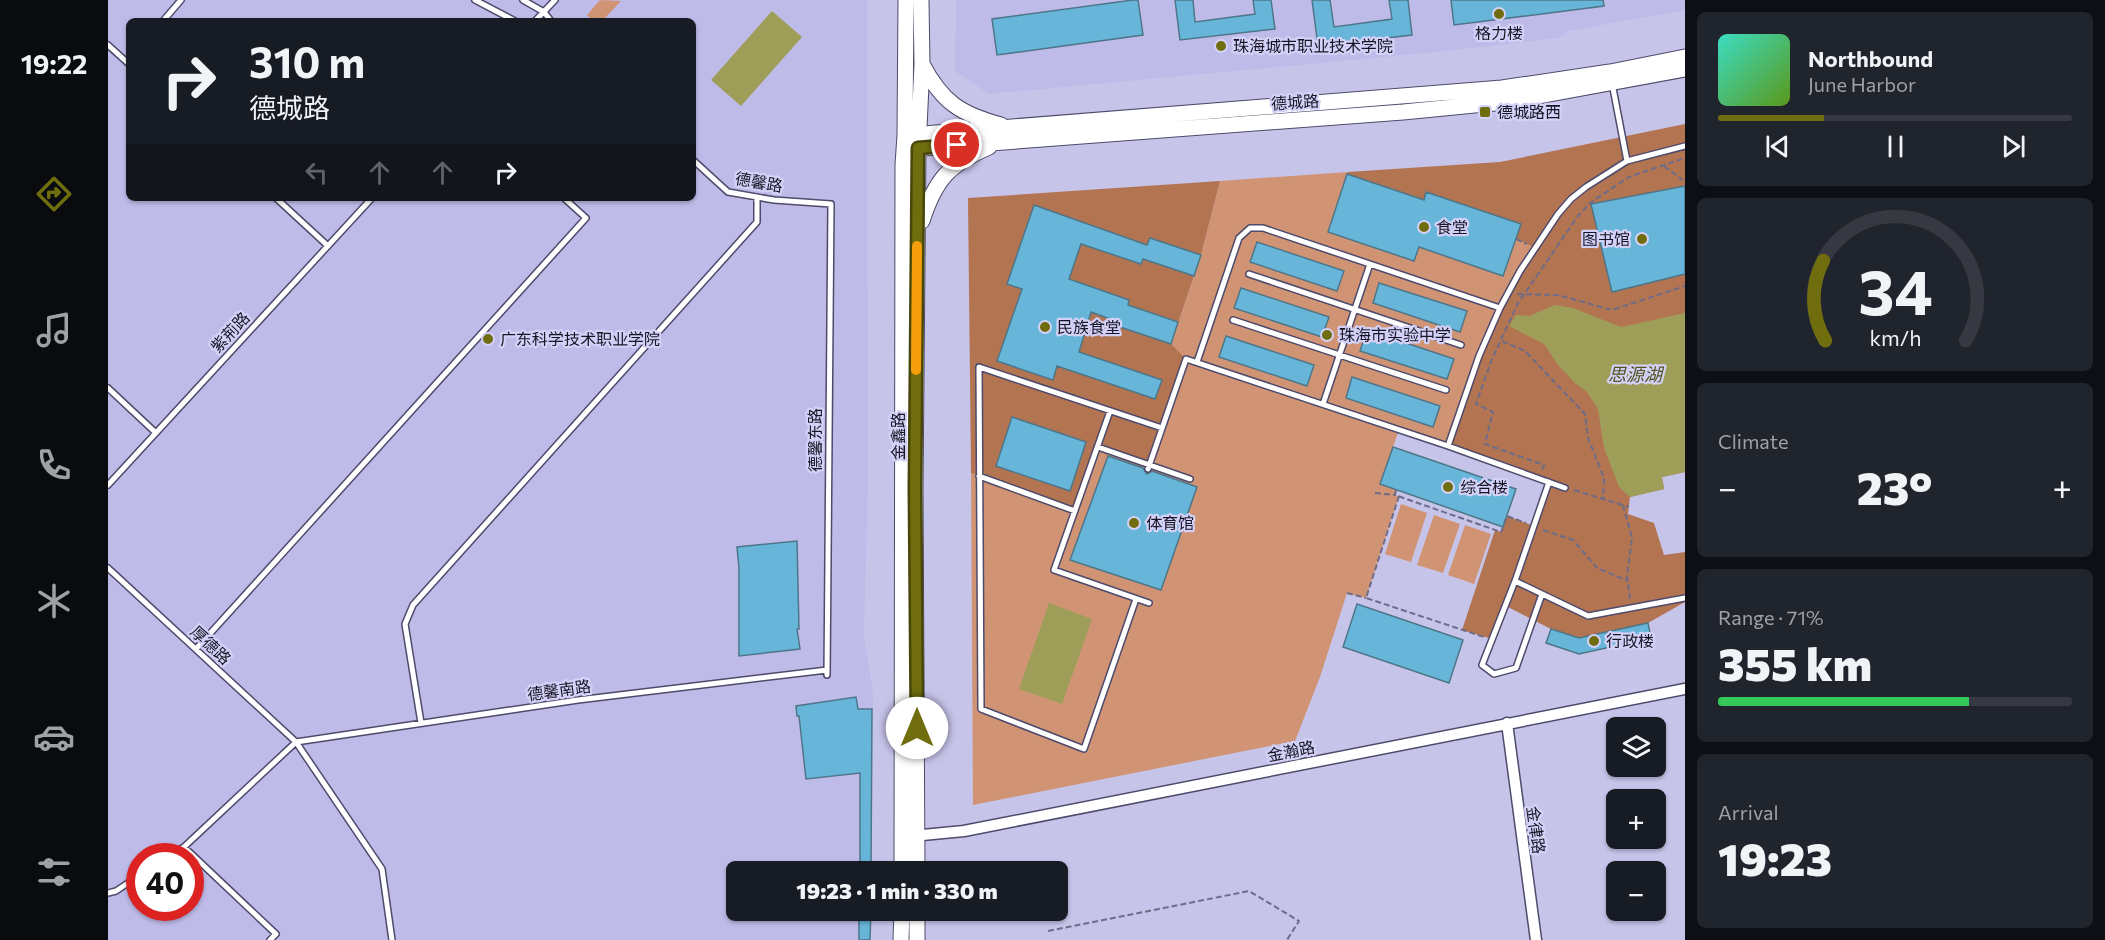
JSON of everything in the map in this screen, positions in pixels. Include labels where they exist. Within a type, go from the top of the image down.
[{"type":"street","name":"金鑫路","points":[[904,861],[910,836],[918,233],[906,0]]},
{"type":"street","name":"金鑫路","points":[[915,861],[910,836],[912,142],[922,64],[921,0]]},
{"type":"street","name":"德城路","points":[[912,142],[1000,142],[1415,111],[1505,102],[1611,78],[1685,57]]},
{"type":"street","points":[[922,64],[929,78],[952,105],[968,115],[1012,128]]},
{"type":"street","name":"德城路","points":[[912,142],[1012,128],[1502,88],[1685,69]]},
{"type":"street","points":[[918,233],[928,202],[944,175],[955,164],[970,155],[1000,142]]},
{"type":"street","name":"金瀚路","points":[[910,836],[964,831],[1685,689]]},
{"type":"street","name":"金律路","points":[[1507,723],[1536,940]]},
{"type":"street","points":[[901,940],[902,921]]},
{"type":"street","points":[[916,940],[917,921]]},
{"type":"lane","points":[[166,18],[182,0]]},
{"type":"lane","points":[[475,0],[509,18]]},
{"type":"lane","points":[[523,0],[544,12],[549,18]]},
{"type":"lane","points":[[538,18],[555,0]]},
{"type":"lane","points":[[108,45],[126,60]]},
{"type":"lane","points":[[1611,78],[1627,161]]},
{"type":"lane","points":[[1448,446],[1479,356],[1500,308],[1558,214],[1571,199],[1627,161],[1685,146]]},
{"type":"lane","name":"德馨路","points":[[696,163],[728,192],[831,204]]},
{"type":"lane","points":[[421,723],[405,624],[412,605],[757,222],[757,197]]},
{"type":"lane","points":[[279,201],[328,246]]},
{"type":"lane","name":"紫荊路","points":[[108,485],[369,201]]},
{"type":"lane","points":[[195,649],[586,218],[567,201]]},
{"type":"lane","name":"德馨东路","points":[[827,673],[831,204]]},
{"type":"lane","points":[[1197,362],[1239,238],[1250,228],[1263,228],[1500,308]]},
{"type":"lane","points":[[1323,404],[1370,264]]},
{"type":"lane","points":[[1249,274],[1461,345]]},
{"type":"lane","points":[[1233,320],[1446,390]]},
{"type":"lane","points":[[1148,467],[1186,358],[1565,488]]},
{"type":"lane","points":[[1136,599],[1084,749],[981,709],[979,367],[1162,428]]},
{"type":"lane","points":[[108,388],[156,433]]},
{"type":"lane","points":[[1110,411],[1054,570],[1149,603]]},
{"type":"lane","points":[[1098,447],[1148,467],[1190,479]]},
{"type":"lane","points":[[980,476],[1075,511]]},
{"type":"lane","points":[[1542,594],[1516,668],[1494,674],[1482,665],[1515,581],[1549,482]]},
{"type":"lane","name":"厚德路","points":[[108,568],[296,741],[382,869],[392,940]]},
{"type":"lane","points":[[1515,581],[1588,616],[1685,598]]},
{"type":"lane","name":"德馨南路","points":[[296,741],[578,700],[827,673]]},
{"type":"lane","points":[[188,843],[296,741]]},
{"type":"lane","points":[[204,866],[276,934],[270,940]]},
{"type":"lane","points":[[108,893],[126,884]]},
{"type":"path","points":[[1540,479],[1544,465],[1485,444],[1493,412],[1476,404],[1492,358],[1525,293],[1578,216],[1590,203],[1629,177],[1685,158]]},
{"type":"path","points":[[1664,166],[1685,182]]},
{"type":"path","points":[[1507,295],[1525,293],[1558,295],[1612,310],[1685,286]]},
{"type":"path","points":[[1489,335],[1525,351],[1585,414],[1588,438],[1604,478],[1603,499]]},
{"type":"path","points":[[1565,488],[1629,507]]},
{"type":"path","points":[[1395,495],[1396,490]]},
{"type":"path","points":[[1375,493],[1399,496],[1501,532],[1507,516],[1573,540],[1596,568],[1628,581]]},
{"type":"path","points":[[1366,598],[1399,496]]},
{"type":"path","points":[[1623,505],[1632,538],[1628,581],[1631,608]]},
{"type":"path","points":[[1347,592],[1492,639]]},
{"type":"path","points":[[1048,932],[1249,891],[1299,921],[1287,940]]},
{"type":"shaded area","name":"广东科学技术职业学院","points":[[108,0],[867,0],[868,480],[864,635],[873,693],[871,861],[726,861],[726,921],[870,921],[870,940],[108,940]]},
{"type":"shaded area","points":[[600,0],[621,1],[605,18],[590,18],[587,15]]},
{"type":"shaded area","name":"珠海城市职业技术学院","points":[[956,0],[1685,0],[1685,10],[1568,31],[1560,38],[1416,54],[989,94],[955,71]]},
{"type":"shaded area","points":[[1685,124],[1685,472],[1662,477],[1664,489],[1630,497],[1628,514],[1654,523],[1664,555],[1685,552],[1685,602],[1648,623],[1579,638],[1551,629],[1506,606],[1492,639],[1462,630],[1495,530],[1501,532],[1507,516],[1534,526],[1549,482],[1448,446],[1479,356],[1507,295],[1535,248],[1516,239],[1520,224],[1427,192],[1424,200],[1347,174],[1348,172],[1500,162]]},
{"type":"shaded area","points":[[1348,172],[1329,230],[1414,261],[1419,247],[1503,276],[1516,239],[1535,248],[1448,446],[1399,430],[1380,484],[1396,490],[1395,495],[1399,496],[1366,598],[1347,593],[1320,677],[1295,741],[973,805],[971,473],[1075,511],[1098,447],[1171,344],[1201,255],[1220,181]]},
{"type":"shaded area","points":[[1220,181],[1201,255],[1171,344],[1186,359],[1149,465],[1098,447],[1075,511],[971,473],[968,198]]},
{"type":"shaded area","points":[[1401,504],[1427,513],[1411,562],[1385,554]]},
{"type":"shaded area","points":[[1434,515],[1460,524],[1443,573],[1417,565]]},
{"type":"shaded area","points":[[1465,525],[1491,534],[1474,584],[1448,575]]},
{"type":"water","points":[[772,11],[802,37],[741,106],[711,80]]},
{"type":"water","name":"思源湖","points":[[1555,305],[1573,308],[1621,327],[1685,313],[1685,472],[1662,477],[1664,489],[1630,497],[1619,487],[1604,448],[1598,409],[1587,392],[1558,365],[1544,344],[1509,326],[1516,315],[1529,316]]},
{"type":"water","points":[[1049,603],[1092,619],[1062,704],[1019,689]]},
{"type":"building","points":[[1138,0],[1143,35],[997,55],[992,19]]},
{"type":"building","points":[[1175,0],[1193,0],[1195,22],[1255,14],[1253,0],[1271,0],[1275,29],[1180,40]]},
{"type":"building","points":[[1312,0],[1330,0],[1334,27],[1392,19],[1389,0],[1408,0],[1412,35],[1318,46]]},
{"type":"building","name":"格力楼","points":[[1451,0],[1603,0],[1604,6],[1454,25]]},
{"type":"building","name":"食堂","points":[[1347,174],[1424,200],[1426,192],[1521,224],[1503,276],[1419,247],[1414,261],[1328,232]]},
{"type":"building","name":"图书馆","points":[[1685,186],[1685,274],[1612,292],[1591,204]]},
{"type":"building","points":[[1034,205],[1147,245],[1150,238],[1201,255],[1194,276],[1143,259],[1141,264],[1081,244],[1069,279],[1129,300],[1128,305],[1178,322],[1171,344],[1120,327],[1121,323],[1091,312],[1079,352],[1162,380],[1155,399],[1057,366],[1053,380],[997,361],[1022,289],[1007,284]]},
{"type":"building","points":[[1257,242],[1344,271],[1337,291],[1250,262]]},
{"type":"building","points":[[1379,283],[1467,311],[1460,332],[1373,303]]},
{"type":"building","points":[[1241,288],[1329,317],[1322,337],[1234,308]]},
{"type":"building","points":[[1367,330],[1454,359],[1447,379],[1360,351]]},
{"type":"building","points":[[1226,336],[1314,365],[1307,386],[1219,357]]},
{"type":"building","points":[[1352,377],[1440,406],[1433,427],[1346,398]]},
{"type":"building","points":[[1012,417],[1086,442],[1070,491],[996,466]]},
{"type":"building","name":"综合楼","points":[[1393,447],[1516,489],[1503,527],[1380,484]]},
{"type":"building","name":"体育馆","points":[[1108,456],[1143,468],[1147,474],[1152,471],[1197,487],[1161,590],[1070,560]]},
{"type":"building","points":[[797,541],[799,629],[797,629],[800,649],[739,656],[737,547]]},
{"type":"building","points":[[1357,604],[1463,640],[1449,683],[1343,647]]},
{"type":"building","name":"行政楼","points":[[1648,623],[1651,638],[1579,654],[1546,643],[1551,629],[1579,638]]},
{"type":"building","points":[[856,697],[858,709],[872,709],[871,861],[860,861],[860,773],[806,779],[796,706]]},
{"type":"building","points":[[859,921],[871,921],[870,940],[859,940]]},
{"type":"slow traffic","points":[[916,370],[917,246]]},
{"type":"place","name":"格力楼","points":[[1499,14]]},
{"type":"place","name":"珠海城市职业技术学院","points":[[1221,46]]},
{"type":"place","name":"德城路西","points":[[1485,112]]},
{"type":"place","name":"食堂","points":[[1424,227]]},
{"type":"place","name":"图书馆","points":[[1642,239]]},
{"type":"place","name":"民族食堂","points":[[1045,327]]},
{"type":"place","name":"珠海市实验中学","points":[[1327,335]]},
{"type":"place","name":"广东科学技术职业学院","points":[[488,339]]},
{"type":"place","name":"综合楼","points":[[1448,487]]},
{"type":"place","name":"体育馆","points":[[1134,523]]},
{"type":"place","name":"行政楼","points":[[1594,641]]},
{"type":"route","points":[[917,728],[915,489],[918,148],[957,145]]}]
